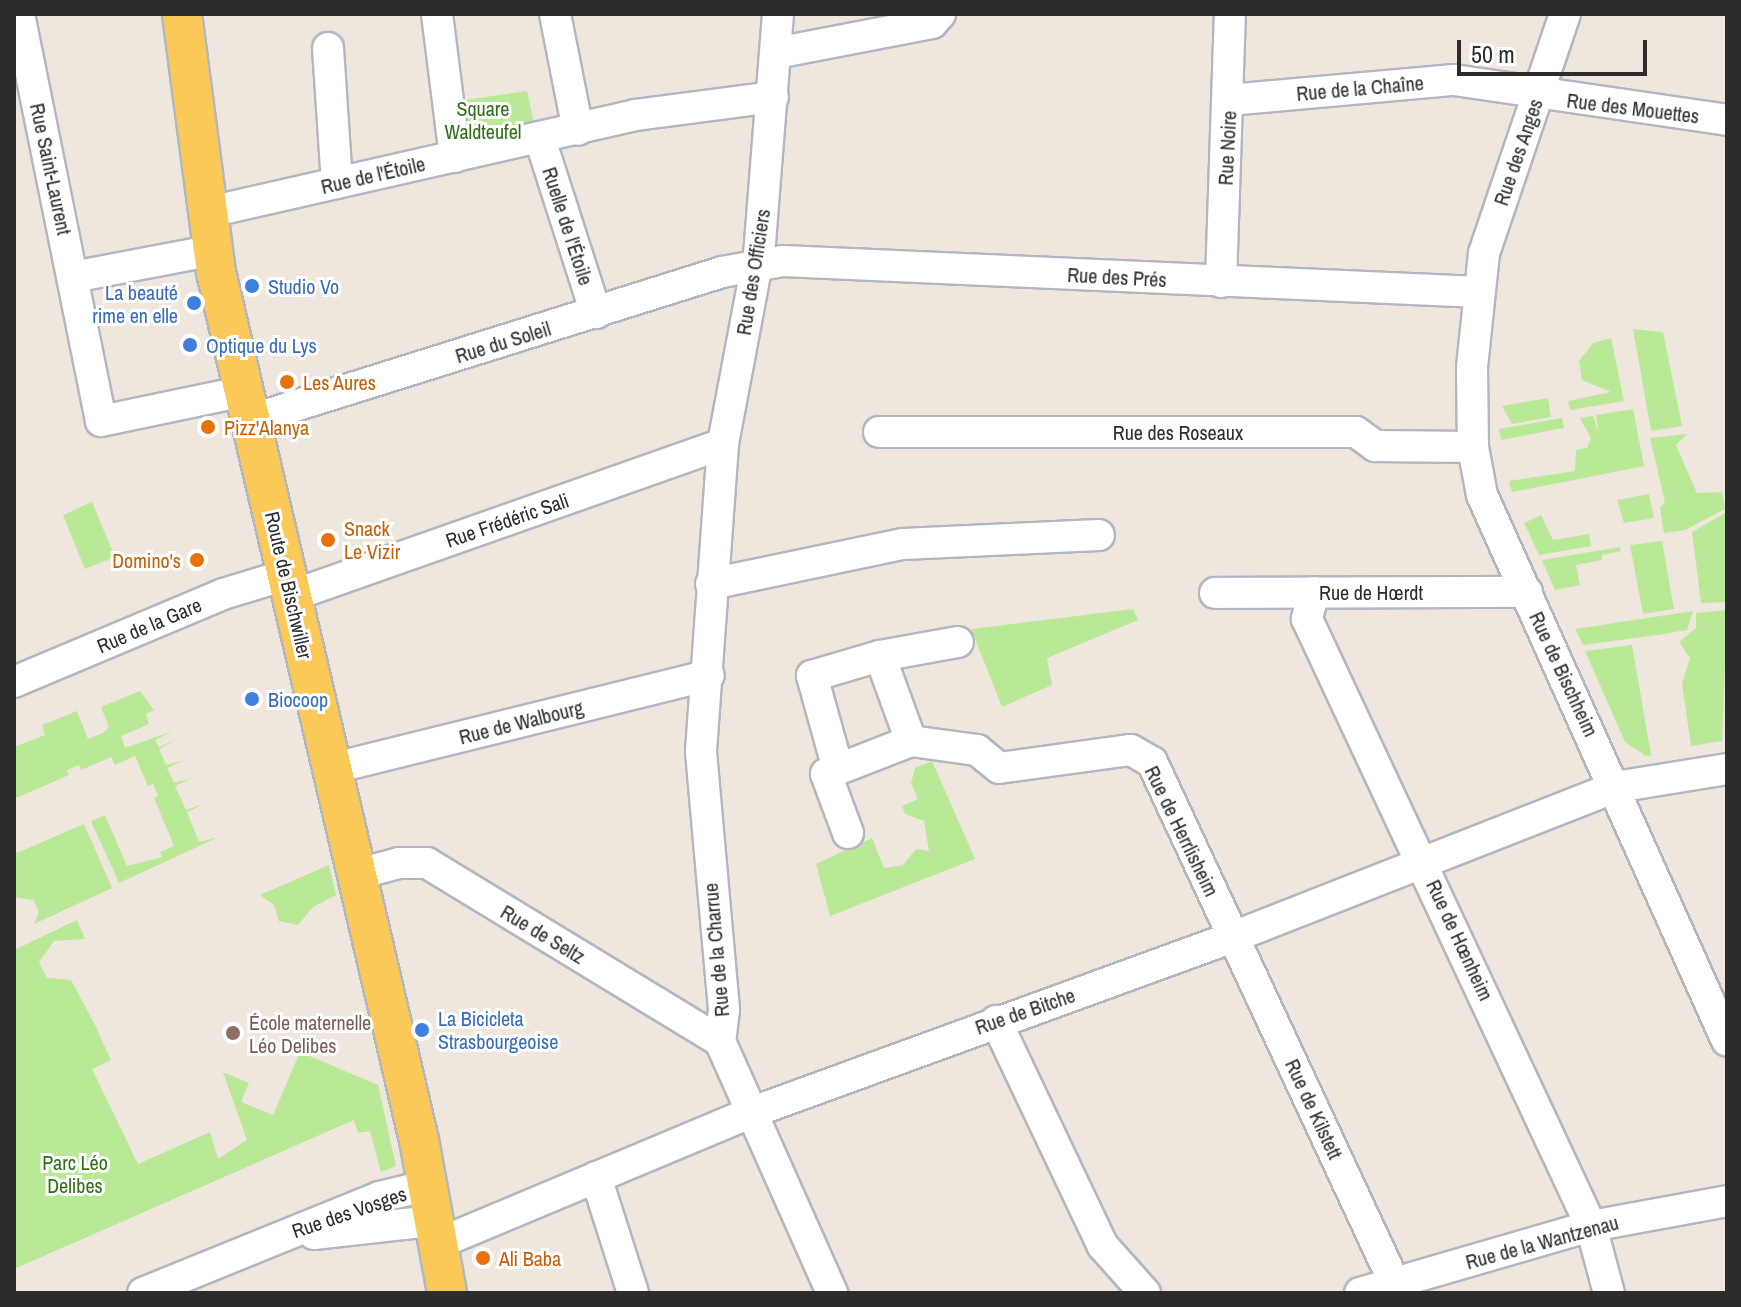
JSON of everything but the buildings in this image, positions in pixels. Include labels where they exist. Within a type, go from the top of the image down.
[{"type":"main road","name":"Route de Bischwiller","points":[[182,14],[214,250],[247,406],[358,874],[447,1293]]},
{"type":"street","name":"Rue Saint-Laurent","points":[[19,14],[101,421],[247,406]]},
{"type":"street","points":[[437,14],[455,157]]},
{"type":"street","points":[[555,14],[578,130]]},
{"type":"street","name":"Rue des Officiers","points":[[716,528],[723,444],[756,266],[778,14]]},
{"type":"street","points":[[776,53],[932,23],[940,14]]},
{"type":"street","name":"Rue Noire","points":[[1221,282],[1230,14]]},
{"type":"street","name":"Rue des Anges","points":[[1479,292],[1484,253],[1565,14]]},
{"type":"street","points":[[328,48],[337,183]]},
{"type":"street","name":"Rue de la Chaîne","points":[[1229,100],[1454,80],[1538,96]]},
{"type":"street","name":"Rue des Mouettes","points":[[1538,96],[1727,120]]},
{"type":"street","name":"Rue de l'Étoile","points":[[209,212],[636,115],[773,97]]},
{"type":"street","name":"Ruelle de l'Étoile","points":[[540,139],[596,313]]},
{"type":"street","points":[[73,277],[214,250]]},
{"type":"street","name":"Rue des Prés","points":[[756,266],[783,261],[1479,292]]},
{"type":"street","name":"Rue du Soleil","points":[[247,406],[596,313],[756,266]]},
{"type":"street","name":"Rue de Bischheim","points":[[1479,292],[1472,367],[1473,447],[1482,495],[1616,787],[1713,976],[1727,1041]]},
{"type":"street","name":"Rue des Roseaux","points":[[879,432],[1356,432],[1375,446],[1473,447]]},
{"type":"street","name":"Rue Frédéric Sali","points":[[289,586],[723,444]]},
{"type":"street","name":"Rue de la Charrue","points":[[716,528],[709,675],[701,752],[724,1010],[720,1041],[832,1293]]},
{"type":"street","points":[[711,584],[903,544],[1099,535]]},
{"type":"street","name":"Rue de la Gare","points":[[14,682],[234,590],[289,586]]},
{"type":"street","name":"Rue de Hœnheim","points":[[1314,592],[1307,619],[1424,862],[1591,1226],[1609,1293]]},
{"type":"street","name":"Rue de Hœrdt","points":[[1215,593],[1527,592]]},
{"type":"street","points":[[838,769],[812,676],[880,656],[958,642]]},
{"type":"street","points":[[848,833],[826,774],[911,741],[880,656]]},
{"type":"street","name":"Rue de Walbourg","points":[[334,768],[709,675]]},
{"type":"street","name":"Rue de Herrlisheim","points":[[911,741],[977,750],[999,768],[1131,750],[1152,762],[1233,937]]},
{"type":"street","name":"Rue de Bitche","points":[[432,1217],[596,1177],[750,1113],[1233,937],[1616,787],[1727,769]]},
{"type":"street","name":"Rue de Seltz","points":[[358,874],[399,863],[427,863],[720,1041]]},
{"type":"street","name":"Rue de Kilstett","points":[[1233,937],[1394,1282]]},
{"type":"street","points":[[996,1021],[1103,1246],[1145,1293]]},
{"type":"street","points":[[596,1177],[633,1293]]},
{"type":"street","name":"Rue des Vosges","points":[[143,1293],[379,1197],[432,1217]]},
{"type":"street","name":"Rue de la Wantzenau","points":[[1360,1293],[1591,1226],[1727,1201]]},
{"type":"green space","name":"Square Waldteufel","points":[[527,91],[536,133],[463,147],[458,101]]},
{"type":"green space","points":[[1633,329],[1663,332],[1682,426],[1651,431]]},
{"type":"green space","points":[[1611,338],[1624,401],[1570,410],[1568,401],[1611,392],[1582,380],[1579,361],[1593,343]]},
{"type":"green space","points":[[1548,398],[1551,417],[1512,424],[1502,406]]},
{"type":"green space","points":[[1633,409],[1644,466],[1512,492],[1509,481],[1575,471],[1576,450],[1587,448],[1591,438],[1580,418],[1593,416],[1599,434],[1596,415]]},
{"type":"green space","points":[[1562,418],[1564,428],[1501,440],[1499,429]]},
{"type":"green space","points":[[1687,434],[1676,445],[1697,493],[1722,492],[1725,509],[1685,530],[1664,533],[1660,507],[1665,502],[1650,438]]},
{"type":"green space","points":[[1649,494],[1654,518],[1624,523],[1617,500]]},
{"type":"green space","points":[[92,502],[115,557],[85,569],[63,515]]},
{"type":"green space","points":[[1727,512],[1727,602],[1701,603],[1692,532]]},
{"type":"green space","points":[[1541,515],[1553,540],[1589,534],[1591,546],[1539,555],[1524,523]]},
{"type":"green space","points":[[1662,541],[1674,609],[1643,614],[1630,545]]},
{"type":"green space","points":[[1620,547],[1621,551],[1602,555],[1602,560],[1576,565],[1580,585],[1555,590],[1542,560]]},
{"type":"green space","points":[[1133,609],[1138,620],[1047,658],[1052,685],[1002,707],[971,629]]},
{"type":"green space","points":[[1727,610],[1722,741],[1691,746],[1682,684],[1690,658],[1679,642],[1696,628],[1696,613]]},
{"type":"green space","points":[[1693,611],[1687,630],[1657,635],[1583,645],[1575,629]]},
{"type":"green space","points":[[1632,645],[1651,755],[1646,756],[1625,742],[1585,651]]},
{"type":"green space","points":[[140,691],[154,710],[146,714],[149,724],[121,736],[125,748],[173,731],[155,740],[159,747],[176,740],[159,749],[166,765],[185,760],[167,768],[174,783],[192,778],[175,786],[186,810],[204,804],[187,812],[199,842],[219,837],[119,883],[91,821],[105,815],[127,866],[162,857],[160,852],[174,846],[154,798],[158,796],[153,784],[148,786],[135,756],[115,765],[111,757],[81,770],[79,765],[67,770],[69,775],[14,799],[14,747],[45,735],[42,725],[77,711],[88,739],[103,733],[109,727],[101,707]]},
{"type":"green space","points":[[932,761],[975,859],[830,916],[816,864],[872,838],[884,868],[903,865],[916,849],[929,851],[924,821],[905,814],[902,806],[918,799],[911,783],[915,768]]},
{"type":"green space","points":[[84,824],[112,888],[34,924],[39,912],[33,900],[14,897],[14,847],[17,853]]},
{"type":"green space","points":[[329,865],[336,895],[313,907],[298,925],[279,921],[274,905],[260,895]]},
{"type":"green space","name":"Parc Léo Delibes","points":[[77,920],[85,939],[54,941],[39,962],[47,978],[71,980],[95,1025],[111,1060],[92,1069],[138,1164],[210,1132],[218,1159],[247,1140],[223,1072],[249,1083],[241,1102],[273,1115],[300,1052],[378,1085],[396,1166],[381,1172],[370,1131],[358,1133],[354,1120],[14,1269],[14,950]]},
{"type":"place","name":"Studio Vo","points":[[252,286]]},
{"type":"place","name":"La beauté rime en elle","points":[[194,303]]},
{"type":"place","name":"Optique du Lys","points":[[190,345]]},
{"type":"place","name":"Les Aures","points":[[287,382]]},
{"type":"place","name":"Pizz'Alanya","points":[[208,427]]},
{"type":"place","name":"Snack Le Vizir","points":[[328,540]]},
{"type":"place","name":"Domino's","points":[[197,560]]},
{"type":"place","name":"Biocoop","points":[[252,699]]},
{"type":"place","name":"La Bicicleta Strasbourgeoise","points":[[422,1030]]},
{"type":"place","name":"École maternelle Léo Delibes","points":[[233,1033]]},
{"type":"place","name":"Ali Baba","points":[[483,1258]]}]
